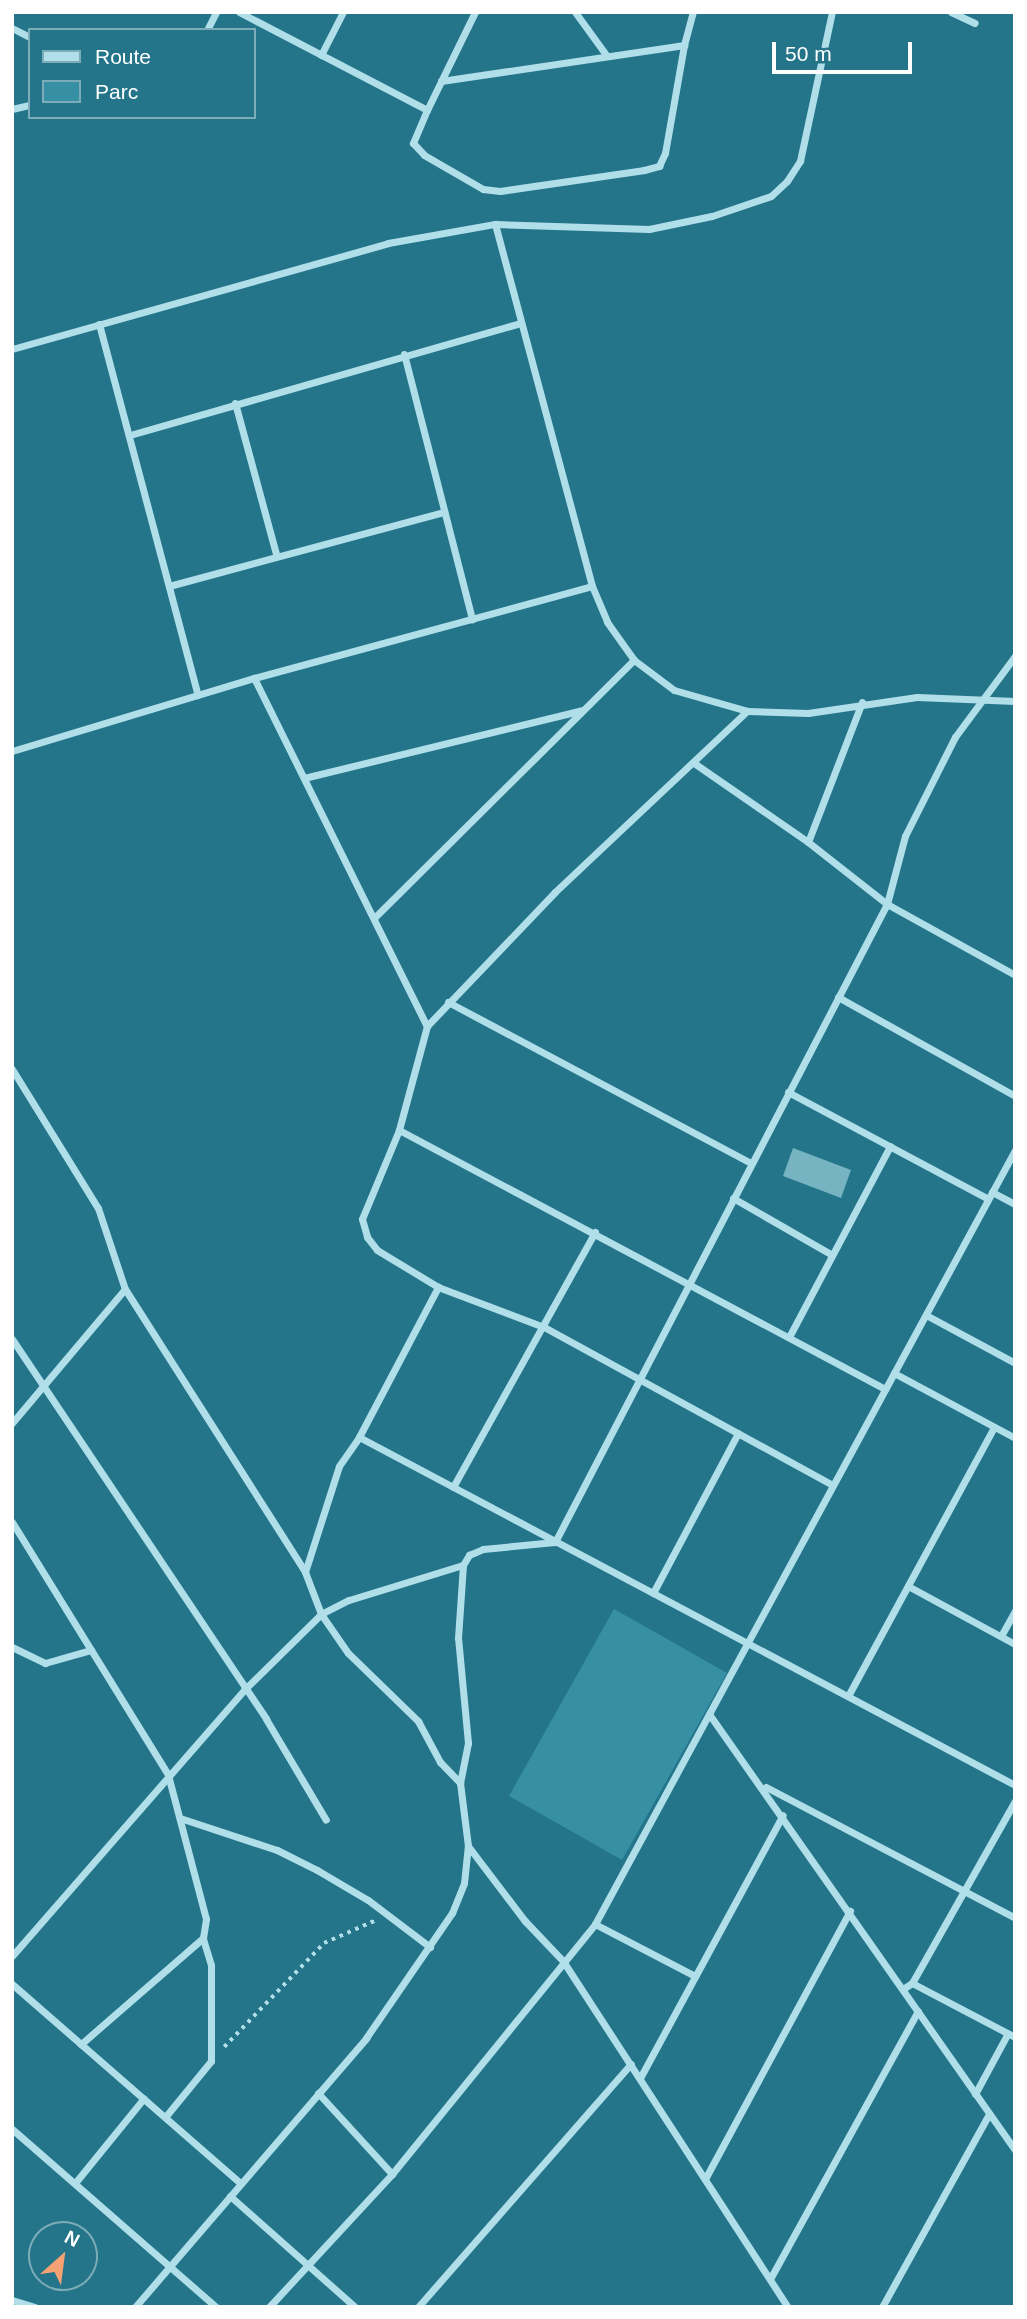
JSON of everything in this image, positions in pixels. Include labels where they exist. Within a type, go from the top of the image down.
[{"type":"street","points":[[208,28],[216,12]]},
{"type":"street","points":[[239,12],[427,110]]},
{"type":"street","points":[[321,55],[343,12]]},
{"type":"street","points":[[475,12],[427,110],[414,143],[424,155],[483,189],[499,191],[659,166],[665,153],[684,45],[693,12]]},
{"type":"street","points":[[575,12],[607,56]]},
{"type":"street","points":[[12,349],[388,243],[495,224],[649,229],[712,216],[771,195],[787,181],[800,161],[832,12]]},
{"type":"street","points":[[951,12],[975,23]]},
{"type":"street","points":[[12,28],[28,36]]},
{"type":"street","points":[[441,81],[684,45]]},
{"type":"street","points":[[495,224],[592,586],[607,622],[634,660],[674,690],[747,711],[808,713],[862,702],[935,696],[1015,701]]},
{"type":"street","points":[[130,435],[404,354],[520,323]]},
{"type":"street","points":[[99,324],[198,695]]},
{"type":"street","points":[[404,354],[472,619]]},
{"type":"street","points":[[235,403],[276,554]]},
{"type":"street","points":[[169,586],[276,554],[444,512]]},
{"type":"street","points":[[12,751],[254,678],[592,586]]},
{"type":"street","points":[[555,1542],[887,904],[905,836],[955,737],[1015,656]]},
{"type":"street","points":[[375,916],[634,660]]},
{"type":"street","points":[[254,678],[375,916],[427,1026]]},
{"type":"street","points":[[808,842],[862,702]]},
{"type":"street","points":[[304,778],[584,710]]},
{"type":"street","points":[[747,711],[555,892],[427,1026],[399,1130],[362,1219],[377,1250],[438,1287],[544,1327],[833,1485]]},
{"type":"street","points":[[694,763],[808,842],[887,904],[1015,975]]},
{"type":"street","points":[[838,997],[1015,1096]]},
{"type":"street","points":[[448,1002],[751,1163]]},
{"type":"street","points":[[12,1069],[98,1208],[125,1289],[305,1572],[321,1614],[348,1653],[418,1721],[440,1762],[460,1783]]},
{"type":"street","points":[[789,1091],[890,1146],[990,1196],[1015,1204]]},
{"type":"street","points":[[399,1130],[595,1232],[885,1389]]},
{"type":"street","points":[[789,1337],[890,1146]]},
{"type":"street","points":[[269,2307],[392,2174],[595,1924],[1015,1150]]},
{"type":"street","points":[[733,1198],[832,1255]]},
{"type":"street","points":[[453,1487],[595,1232]]},
{"type":"street","points":[[305,1572],[330,1485],[359,1437],[438,1287]]},
{"type":"street","points":[[12,1423],[125,1289]]},
{"type":"street","points":[[926,1315],[1015,1363]]},
{"type":"street","points":[[12,1339],[46,1384],[326,1821]]},
{"type":"street","points":[[894,1373],[1015,1438]]},
{"type":"street","points":[[848,1696],[994,1427]]},
{"type":"street","points":[[653,1593],[738,1433]]},
{"type":"street","points":[[359,1437],[1015,1785]]},
{"type":"street","points":[[12,1522],[168,1775],[180,1818],[206,1919],[202,1938],[211,1965],[211,2061],[166,2116]]},
{"type":"street","points":[[135,2307],[366,2038],[430,1947],[464,1884],[468,1846],[460,1783],[468,1743],[458,1638],[463,1564],[469,1555],[483,1549],[555,1542]]},
{"type":"street","points":[[12,1956],[244,1690],[321,1614],[349,1600],[463,1564]]},
{"type":"street","points":[[908,1586],[1015,1644]]},
{"type":"street","points":[[1001,1636],[1015,1611]]},
{"type":"street","points":[[12,1647],[45,1662],[91,1650]]},
{"type":"street","points":[[709,1714],[762,1785],[1015,2150]]},
{"type":"street","points":[[762,1785],[1015,1918]]},
{"type":"street","points":[[903,1989],[912,1983],[1015,1801]]},
{"type":"street","points":[[640,2078],[783,1815]]},
{"type":"street","points":[[180,1818],[277,1850],[368,1900],[430,1947]]},
{"type":"street","points":[[468,1846],[525,1921],[563,1961],[788,2307]]},
{"type":"street","points":[[705,2179],[850,1911]]},
{"type":"street","points":[[595,1924],[695,1976]]},
{"type":"street","points":[[81,2044],[202,1938]]},
{"type":"street","points":[[912,1983],[1011,2035],[975,2094]]},
{"type":"street","points":[[12,1984],[240,2183]]},
{"type":"street","points":[[770,2279],[918,2011]]},
{"type":"street","points":[[418,2307],[631,2064]]},
{"type":"street","points":[[318,2093],[392,2174]]},
{"type":"street","points":[[75,2183],[144,2098]]},
{"type":"street","points":[[882,2307],[989,2114]]},
{"type":"street","points":[[12,2129],[216,2307]]},
{"type":"street","points":[[230,2196],[355,2307]]},
{"type":"street","points":[[12,2300],[35,2307]]},
{"type":"path","points":[[211,2061],[324,1943],[387,1916]]},
{"type":"green space","points":[[614,1609],[727,1673],[622,1860],[509,1796]]},
{"type":"building","points":[[793,1148],[851,1170],[841,1198],[783,1176]]}]
